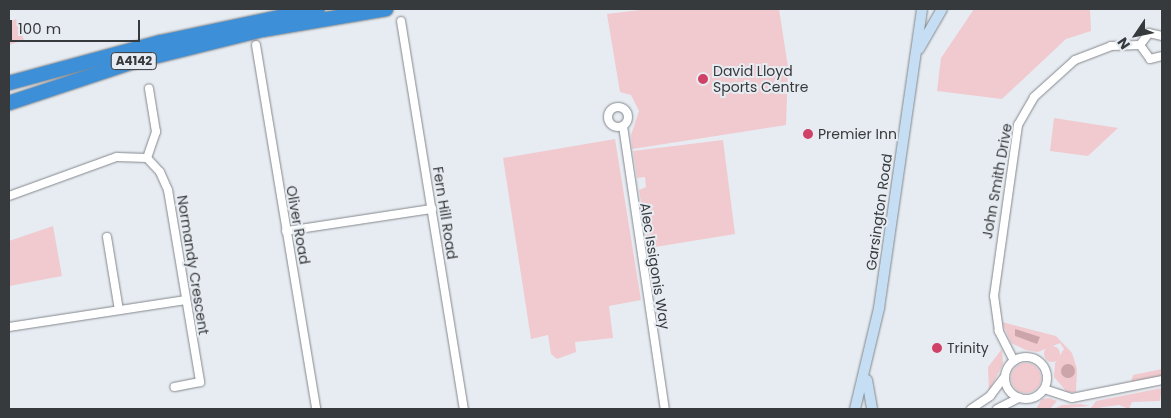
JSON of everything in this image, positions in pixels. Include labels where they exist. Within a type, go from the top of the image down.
[{"type":"highway","name":"A4142","points":[[9,84],[161,42],[318,9]]},
{"type":"highway","name":"A4142","points":[[9,103],[133,62],[262,30],[386,9]]},
{"type":"main road","name":"Garsington Road","points":[[867,372],[922,9]]},
{"type":"main road","points":[[915,56],[942,9]]},
{"type":"main road","points":[[855,409],[867,372]]},
{"type":"main road","points":[[867,372],[872,409]]},
{"type":"street","name":"Fern Hill Road","points":[[402,21],[464,409]]},
{"type":"street","points":[[1162,36],[1149,32],[1140,45],[1150,59],[1162,56]]},
{"type":"street","name":"Oliver Road","points":[[256,45],[316,409]]},
{"type":"street","name":"John Smith Drive","points":[[1014,361],[999,330],[994,296],[1018,125],[1034,97],[1075,60],[1111,46],[1140,45]]},
{"type":"street","points":[[9,196],[117,157],[147,158],[156,132],[149,89]]},
{"type":"street","name":"Alec Issigonis Way","points":[[622,126],[665,409]]},
{"type":"street","name":"Normandy Crescent","points":[[147,158],[168,190],[202,391]]},
{"type":"street","points":[[286,231],[432,209]]},
{"type":"street","points":[[107,237],[118,310]]},
{"type":"street","points":[[9,328],[186,300]]},
{"type":"street","points":[[971,409],[990,396],[1014,361],[1028,357],[1040,362],[1046,372],[1044,389],[1034,398],[1019,398],[997,409]]},
{"type":"street","points":[[1005,376],[1009,391],[1019,398]]},
{"type":"street","points":[[1044,389],[1072,398],[1162,380]]},
{"type":"street","points":[[174,387],[200,382]]},
{"type":"shaded area","name":"David Lloyd Sports Centre","points":[[648,9],[779,9],[788,67],[786,125],[632,149],[631,135],[639,111],[631,95],[620,92],[607,14]]},
{"type":"shaded area","points":[[974,9],[1090,9],[1091,31],[1066,39],[1002,99],[937,91],[941,58]]},
{"type":"shaded area","points":[[16,19],[24,40],[9,45],[9,22]]},
{"type":"shaded area","points":[[1054,118],[1118,128],[1088,156],[1050,151]]},
{"type":"shaded area","points":[[615,139],[641,300],[609,306],[613,338],[575,342],[576,352],[557,359],[551,354],[548,335],[531,339],[503,158]]},
{"type":"shaded area","points":[[723,140],[735,234],[649,248],[639,190],[646,187],[645,177],[637,178],[633,151]]},
{"type":"shaded area","points":[[53,226],[62,276],[9,286],[9,241]]},
{"type":"shaded area","points":[[1002,322],[1056,336],[1072,353],[1077,369],[1076,392],[1067,392],[1054,377],[1055,363],[1064,349],[1060,343],[1038,352],[1026,350],[1011,343]]},
{"type":"shaded area","points":[[1015,329],[1040,337],[1037,344],[1015,336]]},
{"type":"shaded area","points":[[1052,346],[1060,354],[1052,362],[1044,354]]},
{"type":"shaded area","points":[[1002,349],[1003,364],[989,391],[988,367]]},
{"type":"shaded area","points":[[1026,363],[1037,367],[1041,378],[1037,389],[1026,393],[1015,389],[1011,378],[1015,367]]},
{"type":"shaded area","points":[[1065,364],[1071,364],[1075,371],[1071,378],[1065,378],[1061,374],[1061,368]]},
{"type":"shaded area","points":[[1162,369],[1162,376],[1131,382],[1133,375]]},
{"type":"shaded area","points":[[1162,388],[1160,401],[1132,402],[1129,409],[1119,405],[1090,409],[1096,401]]},
{"type":"shaded area","points":[[1049,398],[1057,401],[1050,409],[1036,409],[1042,399]]},
{"type":"shaded area","points":[[1081,404],[1090,406],[1054,409],[1062,405]]},
{"type":"place","name":"David Lloyd Sports Centre","points":[[703,79]]},
{"type":"place","name":"Premier Inn","points":[[808,134]]},
{"type":"place","name":"Trinity","points":[[937,348]]}]
